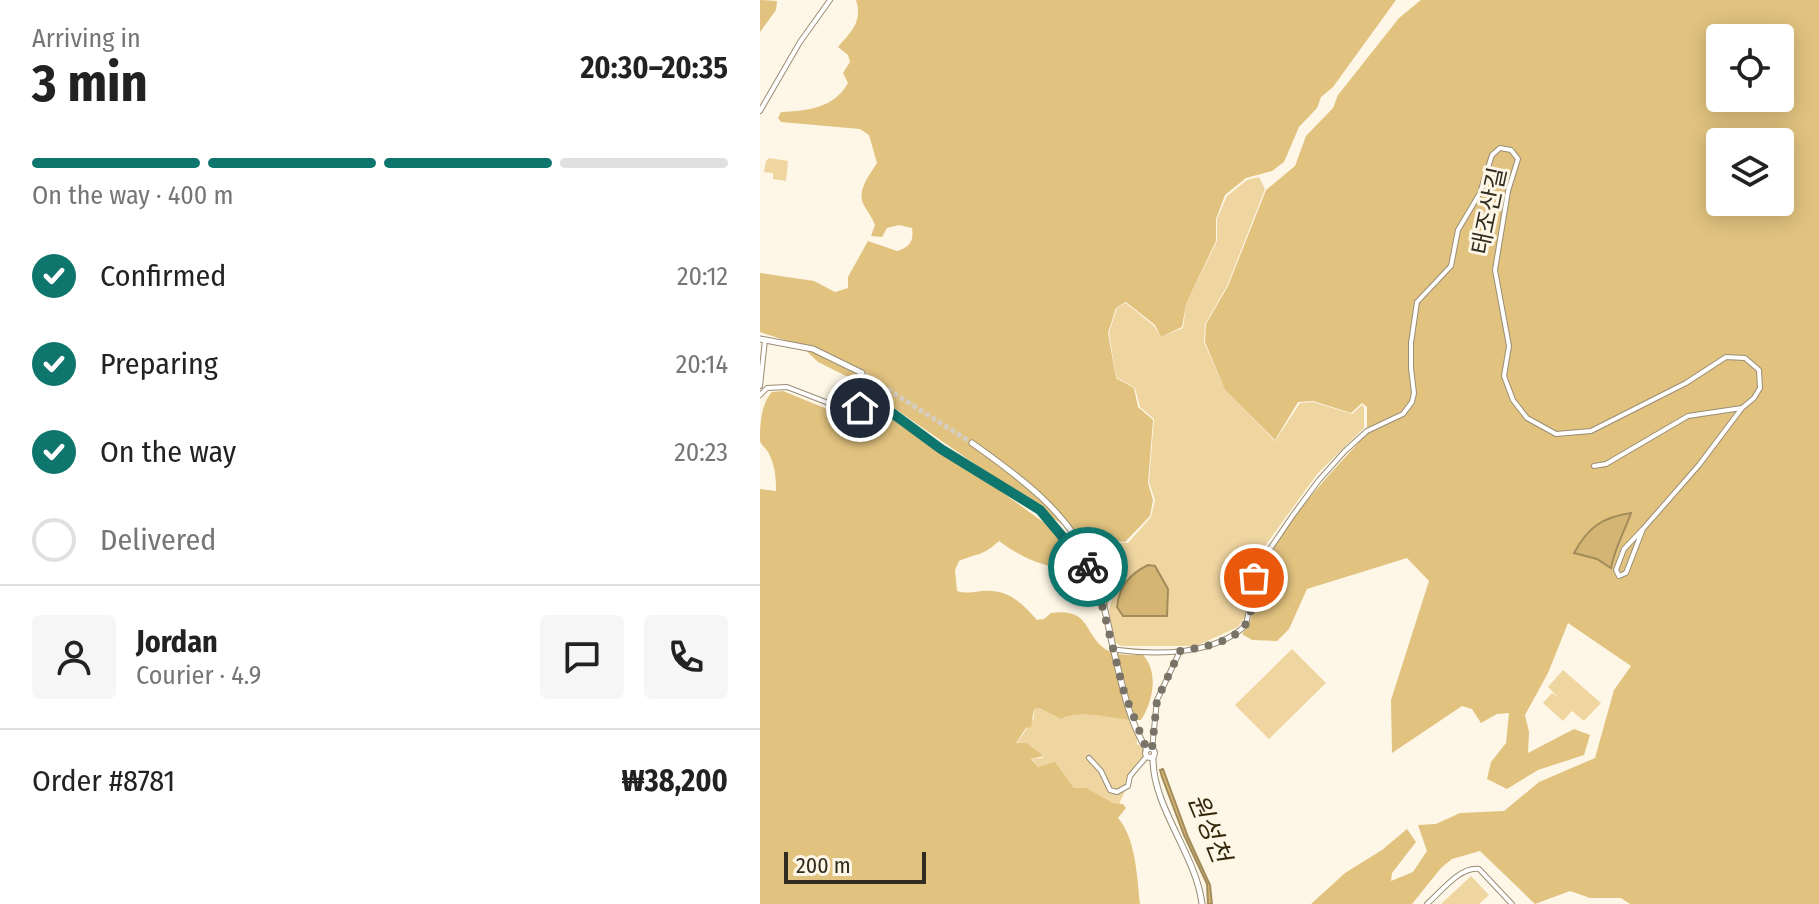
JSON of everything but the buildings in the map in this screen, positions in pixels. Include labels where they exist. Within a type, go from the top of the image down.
[{"type":"street","points":[[760,111],[800,42],[830,0]]},
{"type":"street","name":"태조산길","points":[[1180,651],[1216,642],[1246,625],[1257,568],[1310,492],[1367,431],[1397,417],[1408,408],[1414,393],[1411,343],[1417,302],[1451,266],[1458,230],[1480,193],[1492,155],[1500,148],[1511,150],[1518,159],[1508,191],[1502,236],[1495,259],[1501,313],[1509,346],[1504,376],[1513,400],[1527,418],[1556,434],[1591,431],[1686,383],[1726,357],[1739,356],[1759,370],[1760,388],[1742,408]]},
{"type":"street","points":[[760,386],[763,339],[813,349],[862,373]]},
{"type":"street","points":[[760,395],[767,388],[787,387],[833,407],[888,410],[941,449],[1040,510],[1079,560],[1094,573]]},
{"type":"street","points":[[1594,466],[1606,464],[1688,416],[1742,408]]},
{"type":"street","points":[[1643,529],[1626,573],[1619,576],[1616,570],[1624,549],[1699,465],[1742,408]]},
{"type":"street","points":[[972,443],[1033,488],[1054,508],[1085,553],[1094,573],[1124,692],[1150,753],[1157,786],[1193,869],[1202,904]]},
{"type":"street","points":[[1089,758],[1101,771],[1110,790],[1117,792],[1128,786],[1130,776],[1150,753],[1157,700],[1180,651],[1118,650]]},
{"type":"street","points":[[1427,904],[1463,871],[1472,868],[1479,869],[1512,904]]},
{"type":"shaded area","points":[[760,0],[777,1],[776,10],[760,32]]},
{"type":"shaded area","points":[[856,0],[1396,0],[1333,87],[1321,97],[1317,108],[1299,127],[1284,162],[1272,171],[1246,178],[1225,195],[1216,219],[1216,241],[1186,304],[1182,327],[1161,337],[1155,325],[1126,302],[1116,308],[1108,333],[1116,378],[1134,388],[1138,407],[1153,420],[1148,483],[1153,500],[1150,516],[1125,542],[1110,540],[1116,566],[1107,607],[1100,558],[1089,543],[852,379],[818,362],[800,345],[760,332],[760,273],[814,281],[835,292],[848,288],[848,277],[868,241],[897,251],[912,240],[912,228],[899,225],[887,228],[882,237],[871,236],[875,225],[862,201],[864,184],[877,163],[869,135],[860,129],[781,122],[778,118],[781,112],[801,111],[828,103],[848,83],[843,73],[850,62],[848,55],[838,47],[857,21]]},
{"type":"shaded area","points":[[1421,0],[1819,0],[1819,904],[1630,904],[1621,898],[1590,898],[1570,891],[1535,904],[1480,851],[1452,859],[1412,904],[1311,904],[1345,873],[1382,850],[1407,829],[1416,842],[1392,873],[1391,881],[1413,872],[1427,851],[1418,825],[1436,824],[1460,813],[1504,811],[1539,782],[1595,758],[1614,690],[1631,666],[1568,623],[1548,673],[1525,715],[1529,732],[1528,753],[1574,729],[1590,735],[1584,755],[1538,770],[1507,789],[1487,779],[1491,762],[1506,743],[1509,713],[1497,714],[1481,723],[1472,709],[1462,706],[1392,753],[1391,700],[1429,581],[1407,558],[1307,589],[1289,629],[1277,641],[1252,640],[1242,634],[1251,619],[1258,578],[1271,551],[1323,482],[1367,434],[1367,407],[1362,403],[1351,413],[1313,401],[1298,402],[1275,440],[1225,390],[1205,342],[1206,324],[1228,286],[1266,190],[1295,166],[1306,136],[1333,108],[1338,95],[1399,18]],"holes":[[[1630,513],[1616,544],[1610,568],[1597,559]]]},
{"type":"shaded area","points":[[769,158],[788,161],[786,181],[773,179],[773,173],[764,172]]},
{"type":"shaded area","points":[[1259,177],[1265,189],[1227,286],[1205,324],[1204,342],[1225,390],[1275,441],[1300,403],[1313,402],[1352,414],[1362,405],[1364,428],[1318,473],[1251,565],[1245,617],[1238,627],[1196,646],[1121,646],[1111,640],[1105,629],[1118,574],[1112,542],[1128,543],[1151,517],[1155,500],[1149,482],[1154,419],[1140,407],[1135,388],[1116,377],[1109,333],[1117,308],[1126,303],[1154,326],[1161,337],[1183,328],[1186,304],[1217,241],[1217,219],[1227,196],[1247,180]]},
{"type":"shaded area","points":[[783,391],[837,413],[888,412],[1082,550],[1088,558],[1082,566],[1049,566],[1017,553],[999,541],[984,552],[959,561],[955,570],[957,591],[999,592],[1019,602],[1037,620],[1051,613],[1073,614],[1085,623],[1105,649],[1119,654],[1143,655],[1148,662],[1153,678],[1152,687],[1149,705],[1141,720],[1090,715],[1061,719],[1039,708],[1034,709],[1031,727],[1026,728],[1016,743],[1026,743],[1044,756],[1031,759],[1038,767],[1055,762],[1074,788],[1086,788],[1113,803],[1123,804],[1126,808],[1118,818],[1132,847],[1140,904],[760,904],[760,489],[776,491],[774,466],[760,441],[760,428],[768,397],[772,392]]},
{"type":"shaded area","points":[[1631,513],[1611,568],[1597,559],[1574,553],[1597,525],[1612,517]]},
{"type":"shaded area","points":[[1148,565],[1155,566],[1168,589],[1167,616],[1123,616],[1117,607],[1123,587],[1136,572]]},
{"type":"shaded area","points":[[1292,649],[1326,683],[1269,739],[1235,705]]},
{"type":"shaded area","points":[[1563,670],[1601,703],[1584,721],[1572,711],[1563,721],[1543,703],[1552,693],[1558,697],[1548,687]]},
{"type":"shaded area","points":[[1039,708],[1061,719],[1095,714],[1131,720],[1130,724],[1138,731],[1137,744],[1145,755],[1119,804],[1074,788],[1055,763],[1038,767],[1032,759],[1044,755],[1016,744],[1034,718],[1034,709]]},
{"type":"shaded area","points":[[1163,769],[1210,885],[1212,904],[1208,904],[1207,884],[1184,835],[1162,777],[1160,770]]},
{"type":"shaded area","points":[[1471,876],[1489,895],[1479,904],[1441,904]]},
{"type":"tunnel","points":[[862,373],[972,443]]},
{"type":"way so far","points":[[1088,567],[1094,573],[1124,692],[1147,750],[1152,749],[1157,700],[1180,651],[1216,642],[1241,630],[1249,617],[1254,578]]},
{"type":"route","points":[[860,408],[888,410],[941,449],[1040,510],[1088,567]]},
{"type":"water label","name":"원성천","points":[[1209,828]]}]
